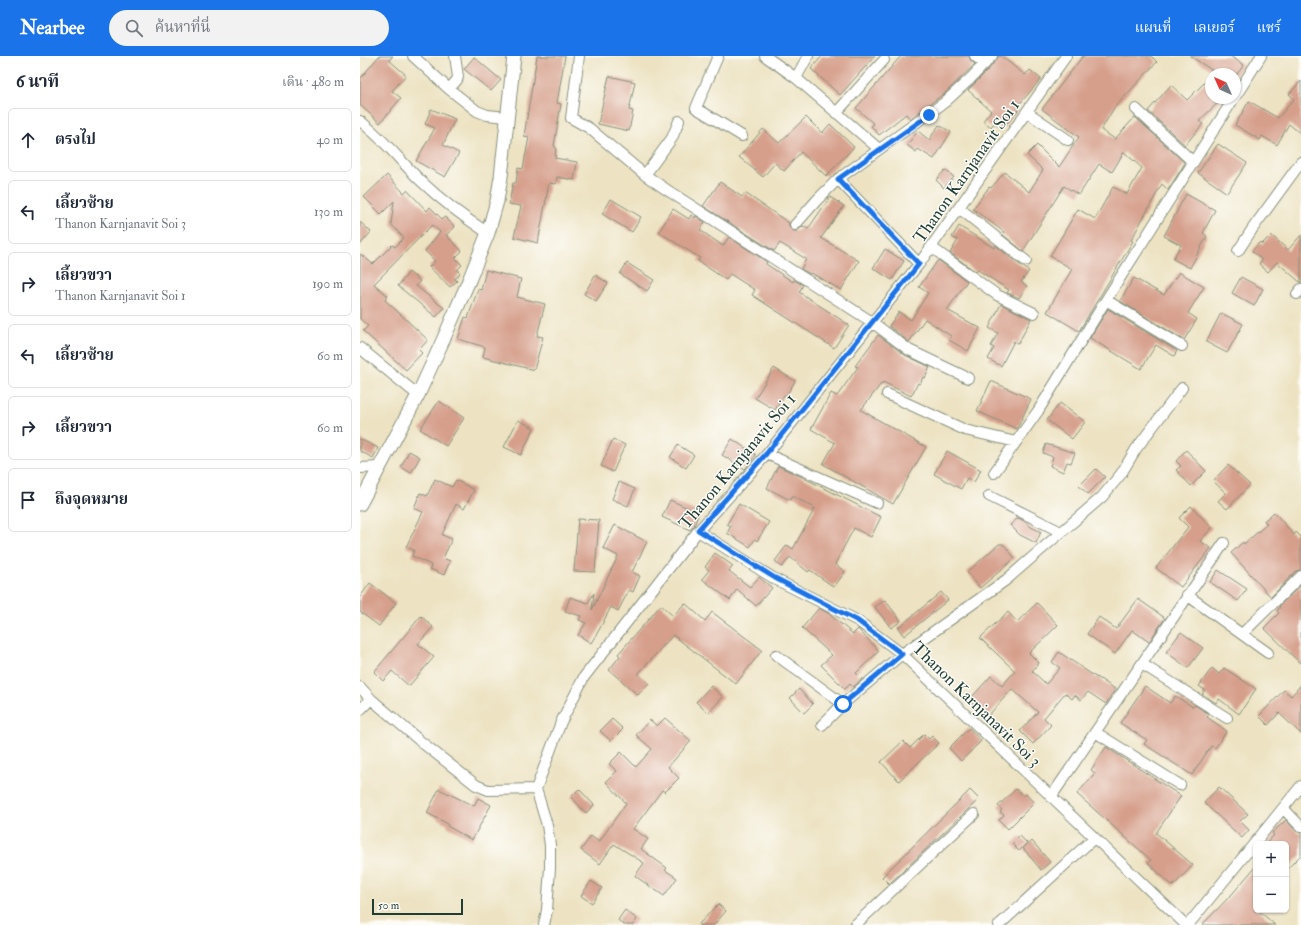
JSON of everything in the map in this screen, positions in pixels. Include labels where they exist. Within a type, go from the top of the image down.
[{"type":"street","points":[[413,56],[449,89],[482,114],[507,117]]},
{"type":"street","points":[[449,89],[458,78],[455,56]]},
{"type":"street","points":[[360,504],[418,395],[473,272],[488,233],[497,201],[501,177],[514,56]]},
{"type":"street","points":[[579,56],[571,118],[589,128],[645,175],[872,322],[909,350],[968,378]]},
{"type":"street","points":[[718,56],[696,108],[742,136]]},
{"type":"street","points":[[764,56],[796,78],[879,149]]},
{"type":"street","points":[[796,78],[808,56]]},
{"type":"street","points":[[795,225],[838,179],[957,92],[988,60],[975,56]]},
{"type":"street","name":"Thanon Karnjanavit Soi 1","points":[[536,789],[561,722],[584,677],[698,530],[766,454],[919,264],[1066,56]]},
{"type":"street","points":[[1241,88],[1261,56]]},
{"type":"street","points":[[836,113],[884,60]]},
{"type":"street","points":[[994,472],[1038,411],[1106,300],[1230,104]]},
{"type":"street","points":[[1136,109],[1193,162]]},
{"type":"street","points":[[1027,112],[1068,140]]},
{"type":"street","points":[[360,121],[372,130],[423,183],[454,209],[488,233]]},
{"type":"street","points":[[645,175],[672,138],[679,121]]},
{"type":"street","points":[[1238,251],[1301,162]]},
{"type":"street","points":[[838,179],[919,264]]},
{"type":"street","points":[[959,208],[1026,261]]},
{"type":"street","points":[[931,247],[998,295],[1034,313]]},
{"type":"street","points":[[1106,300],[1182,346]]},
{"type":"street","points":[[360,348],[418,395]]},
{"type":"street","points":[[822,725],[843,704],[902,654],[1006,580],[1102,497],[1121,474],[1136,449],[1182,388]]},
{"type":"street","points":[[887,394],[965,430],[1016,442]]},
{"type":"street","points":[[766,454],[876,504]]},
{"type":"street","points":[[360,468],[380,466]]},
{"type":"street","points":[[989,496],[1061,532]]},
{"type":"street","name":"Thanon Karnjanavit Soi 3","points":[[698,530],[775,578],[858,621],[902,654],[1187,925]]},
{"type":"street","points":[[1051,797],[1142,664],[1187,595],[1224,543]]},
{"type":"street","points":[[1242,634],[1301,576]]},
{"type":"street","points":[[1187,595],[1268,653]]},
{"type":"street","points":[[776,655],[843,704]]},
{"type":"street","points":[[1142,664],[1227,718]]},
{"type":"street","points":[[360,687],[371,699],[476,785],[488,790],[536,789],[550,845],[547,910],[544,925]]},
{"type":"street","points":[[360,710],[371,699]]},
{"type":"street","points":[[1095,732],[1180,785]]},
{"type":"street","points":[[1187,925],[1301,786]]},
{"type":"street","points":[[1283,808],[1301,827]]},
{"type":"street","points":[[855,925],[974,814]]},
{"type":"street","points":[[999,925],[1094,838]]},
{"type":"building","points":[[379,56],[393,56],[389,60],[406,75],[392,91],[401,98],[380,123],[360,105],[360,79]]},
{"type":"building","points":[[537,56],[565,56],[557,103],[561,104],[554,146],[556,147],[555,158],[577,162],[574,180],[557,177],[556,184],[549,183],[538,243],[514,237],[521,206],[509,204],[513,183],[516,183],[518,168],[523,169],[529,137],[524,136]]},
{"type":"building","points":[[822,56],[875,56],[840,95],[811,69]]},
{"type":"building","points":[[901,56],[969,56],[971,61],[975,64],[942,96],[910,119],[906,114],[879,135],[871,126],[874,124],[856,108]]},
{"type":"building","points":[[999,56],[1025,75],[1030,70],[1041,79],[1016,108],[1018,110],[1002,129],[994,123],[991,127],[983,121],[991,111],[968,90],[988,70]]},
{"type":"building","points":[[1083,56],[1151,56],[1157,62],[1114,108],[1101,130],[1115,139],[1135,117],[1185,163],[1168,190],[1162,184],[1131,240],[1133,241],[1079,331],[1047,312],[1072,269],[1050,256],[1078,209],[1095,219],[1113,187],[1127,194],[1142,168],[1124,152],[1112,172],[1099,164],[1079,195],[1064,186],[1023,251],[1002,234],[1004,232],[973,209],[989,187],[991,188],[1005,172],[1029,192],[1043,170],[1027,155],[1037,145],[1059,167],[1079,137],[1042,109]]},
{"type":"building","points":[[1190,56],[1230,56],[1244,65],[1241,69],[1209,68]]},
{"type":"building","points":[[474,57],[501,80],[491,91],[464,69]]},
{"type":"building","points":[[609,76],[635,82],[629,110],[633,111],[629,131],[598,124]]},
{"type":"building","points":[[1301,81],[1301,134],[1289,124],[1277,145],[1262,136],[1260,140],[1235,125],[1249,101],[1278,118],[1294,99],[1289,94]]},
{"type":"building","points":[[1205,82],[1205,104],[1217,104],[1199,121],[1203,124],[1185,145],[1148,111],[1171,85],[1187,100]]},
{"type":"building","points":[[431,109],[455,119],[443,145],[459,153],[445,177],[416,161],[435,128],[425,124]]},
{"type":"building","points":[[806,117],[822,133],[830,124],[854,147],[826,176],[801,152],[784,171],[775,163],[763,177],[739,157],[763,129],[779,143]]},
{"type":"building","points":[[939,125],[951,132],[934,159],[918,149],[916,152],[907,145],[918,131],[929,140]]},
{"type":"building","points":[[1218,144],[1247,163],[1227,193],[1198,173]]},
{"type":"building","points":[[945,170],[954,177],[944,188],[936,180]]},
{"type":"building","points":[[387,175],[404,193],[407,190],[427,211],[430,207],[442,219],[445,217],[455,227],[446,235],[462,251],[455,258],[462,265],[457,270],[460,273],[455,279],[457,281],[450,287],[429,267],[435,261],[425,251],[440,232],[432,225],[374,284],[388,296],[385,300],[428,340],[419,350],[422,353],[406,370],[363,331],[368,326],[360,319],[360,254],[373,264],[392,245],[395,247],[404,238],[391,224],[394,201],[381,214],[364,197]]},
{"type":"building","points":[[720,182],[742,197],[745,193],[789,223],[789,227],[794,231],[797,231],[803,226],[808,229],[830,197],[844,206],[821,238],[859,261],[841,290],[801,269],[806,259],[780,243],[774,251],[703,206]]},
{"type":"building","points":[[1186,194],[1215,210],[1203,233],[1207,236],[1190,268],[1173,259],[1181,245],[1164,236]]},
{"type":"building","points":[[611,199],[641,217],[632,232],[602,214]]},
{"type":"building","points":[[673,209],[689,219],[691,215],[695,218],[696,216],[705,222],[700,230],[723,246],[729,237],[767,262],[766,264],[793,282],[794,280],[803,285],[799,292],[849,325],[834,348],[752,295],[755,290],[730,274],[726,280],[698,261],[700,258],[659,232]]},
{"type":"building","points":[[360,222],[371,232],[360,245]]},
{"type":"building","points":[[959,226],[994,248],[995,245],[1029,271],[1021,282],[1027,286],[1019,298],[1007,293],[1009,290],[978,270],[976,272],[950,253],[958,240],[952,237]]},
{"type":"building","points":[[1271,235],[1288,250],[1301,235],[1301,283],[1277,262],[1268,272],[1259,264],[1262,260],[1252,251],[1260,242],[1262,244]]},
{"type":"building","points":[[885,249],[904,261],[892,280],[873,268]]},
{"type":"building","points":[[938,260],[967,281],[947,310],[980,328],[968,351],[949,340],[951,336],[925,319],[909,342],[889,326],[899,312],[911,320],[928,293],[919,287]]},
{"type":"building","points":[[627,263],[654,280],[647,291],[620,274]]},
{"type":"building","points":[[486,270],[521,279],[517,297],[545,304],[537,336],[543,337],[534,370],[483,357],[485,347],[458,339],[465,317],[468,318],[478,289],[481,290]]},
{"type":"building","points":[[409,272],[420,281],[416,286],[444,308],[436,317],[398,286]]},
{"type":"building","points":[[1179,272],[1204,287],[1188,313],[1197,319],[1184,340],[1120,301],[1134,278],[1164,295]]},
{"type":"building","points":[[595,275],[608,283],[596,301],[584,294]]},
{"type":"building","points":[[1241,277],[1263,289],[1254,306],[1232,293]]},
{"type":"building","points":[[1001,304],[1031,319],[1018,344],[1014,341],[1001,366],[988,359],[994,348],[991,346],[998,333],[989,328]]},
{"type":"building","points":[[1108,309],[1177,351],[1174,356],[1156,345],[1141,369],[1090,338]]},
{"type":"building","points":[[1221,313],[1243,324],[1227,353],[1206,342]]},
{"type":"building","points":[[878,335],[905,355],[930,367],[925,378],[923,377],[920,384],[918,383],[911,396],[883,382],[861,410],[926,447],[893,504],[823,464],[835,443],[811,429],[831,393],[837,396],[858,367],[855,366]]},
{"type":"building","points":[[774,368],[795,381],[775,410],[755,398]]},
{"type":"building","points":[[991,381],[1031,399],[1017,429],[977,411]]},
{"type":"building","points":[[439,401],[464,418],[446,446],[420,429]]},
{"type":"building","points":[[1060,403],[1085,422],[1072,439],[1047,420]]},
{"type":"building","points":[[518,420],[534,428],[521,455],[504,447]]},
{"type":"building","points":[[360,439],[378,448],[373,458],[360,451]]},
{"type":"building","points":[[613,439],[625,445],[613,472],[601,466]]},
{"type":"building","points":[[732,439],[756,455],[745,469],[722,455]]},
{"type":"building","points":[[1046,444],[1075,453],[1071,463],[1067,462],[1063,472],[1050,466],[1053,457],[1043,453]]},
{"type":"building","points":[[678,445],[694,455],[686,468],[670,457]]},
{"type":"building","points":[[1186,450],[1206,471],[1191,486],[1176,470],[1181,466],[1176,461]]},
{"type":"building","points":[[409,451],[420,457],[411,473],[401,467]]},
{"type":"building","points":[[947,451],[981,470],[974,482],[967,478],[961,489],[934,474]]},
{"type":"building","points":[[1228,465],[1250,485],[1227,509],[1218,501],[1226,493],[1213,481]]},
{"type":"building","points":[[778,466],[881,517],[871,537],[854,528],[835,564],[845,572],[834,587],[810,570],[808,572],[790,557],[782,567],[775,561],[787,545],[793,549],[815,508],[792,496],[790,500],[767,488]]},
{"type":"building","points":[[1096,469],[1105,477],[1088,494],[1079,486]]},
{"type":"building","points":[[435,479],[452,487],[456,480],[474,490],[464,509],[456,504],[442,535],[452,539],[443,558],[450,561],[444,575],[430,569],[431,565],[412,556],[414,550],[406,547],[423,512],[414,508],[420,493],[427,496]]},
{"type":"building","points":[[619,482],[635,489],[628,506],[612,499]]},
{"type":"building","points":[[670,500],[699,513],[694,526],[690,530],[662,517]]},
{"type":"building","points":[[739,504],[769,522],[757,541],[755,539],[750,547],[727,533],[731,526],[727,524]]},
{"type":"building","points":[[1191,506],[1212,528],[1200,541],[1211,548],[1181,587],[1156,568],[1188,527],[1179,518]]},
{"type":"building","points":[[1274,512],[1294,535],[1296,532],[1301,537],[1301,570],[1296,571],[1271,597],[1231,553],[1267,524],[1264,521]]},
{"type":"building","points":[[1018,518],[1041,532],[1036,543],[1020,535],[1010,525]]},
{"type":"building","points":[[578,519],[599,520],[595,572],[574,571]]},
{"type":"building","points":[[615,525],[647,542],[632,572],[640,576],[633,592],[629,590],[618,611],[611,607],[591,643],[578,635],[586,623],[579,620],[581,616],[565,611],[570,597],[588,603],[594,593],[592,610],[618,556],[603,548]]},
{"type":"building","points":[[999,544],[1003,544],[1015,558],[980,588],[967,572]]},
{"type":"building","points":[[715,553],[733,566],[729,571],[750,587],[759,577],[772,588],[756,606],[737,589],[730,600],[702,579],[709,570],[705,567]]},
{"type":"building","points":[[1218,570],[1247,589],[1238,601],[1210,582]]},
{"type":"building","points":[[370,583],[396,603],[379,626],[360,612],[360,597]]},
{"type":"building","points":[[1301,585],[1301,664],[1264,628],[1279,613],[1277,611],[1280,607],[1279,606]]},
{"type":"building","points":[[941,592],[948,600],[904,636],[898,628]]},
{"type":"building","points":[[1138,599],[1165,618],[1149,642],[1132,630],[1115,654],[1087,634],[1099,617],[1116,629]]},
{"type":"building","points":[[885,600],[901,621],[891,628],[875,607]]},
{"type":"building","points":[[685,603],[705,621],[712,612],[762,650],[736,684],[673,635],[638,674],[649,683],[638,695],[609,670],[620,656],[618,654],[661,605],[673,616]]},
{"type":"building","points":[[1037,603],[1058,625],[1029,653],[1039,663],[1032,671],[1046,684],[1060,668],[1052,662],[1059,652],[1115,689],[1106,704],[1088,692],[1081,700],[1075,695],[1072,699],[1065,693],[1044,718],[1051,725],[1033,744],[1020,731],[1038,712],[1012,689],[987,717],[969,700],[991,676],[1002,686],[1015,671],[980,638],[1008,612],[1017,622]]},
{"type":"building","points":[[819,608],[829,614],[853,634],[858,629],[879,651],[856,673],[862,679],[853,687],[850,684],[845,689],[821,665],[832,655],[802,628]]},
{"type":"building","points":[[421,616],[433,627],[418,644],[434,657],[409,686],[392,671],[383,681],[374,672]]},
{"type":"building","points":[[1181,632],[1203,648],[1188,668],[1166,652]]},
{"type":"building","points":[[1212,668],[1219,674],[1224,668],[1256,689],[1239,714],[1219,699],[1216,703],[1202,694],[1205,690],[1199,686]]},
{"type":"building","points":[[1301,685],[1301,734],[1279,713],[1268,725],[1259,716],[1284,690],[1291,696]]},
{"type":"building","points":[[711,686],[723,697],[708,713],[696,702]]},
{"type":"building","points":[[1145,686],[1170,703],[1175,696],[1193,707],[1195,705],[1209,714],[1207,717],[1227,731],[1215,748],[1211,746],[1192,775],[1144,744],[1147,740],[1120,723]]},
{"type":"building","points":[[799,689],[813,704],[804,713],[790,698]]},
{"type":"building","points":[[665,718],[691,741],[668,767],[679,778],[665,792],[662,790],[633,829],[648,839],[641,849],[667,868],[665,870],[677,878],[664,896],[635,876],[644,863],[614,844],[600,864],[581,850],[591,836],[599,842],[626,803],[606,782],[617,771],[609,764],[621,752],[636,767],[652,749],[636,735],[650,720],[657,726]]},
{"type":"building","points":[[612,719],[623,729],[611,741],[600,731]]},
{"type":"building","points":[[969,728],[981,741],[961,761],[949,748]]},
{"type":"building","points":[[924,734],[929,739],[932,736],[939,743],[899,781],[881,762],[903,741],[910,748]]},
{"type":"building","points":[[1106,747],[1181,796],[1156,833],[1193,865],[1173,886],[1148,863],[1151,860],[1077,794],[1095,773],[1091,770]]},
{"type":"building","points":[[1219,787],[1248,814],[1240,821],[1249,830],[1242,838],[1204,803]]},
{"type":"building","points":[[439,789],[474,806],[478,798],[491,805],[472,840],[447,826],[448,824],[427,813]]},
{"type":"building","points":[[579,789],[594,805],[586,813],[571,797]]},
{"type":"building","points":[[1016,789],[1024,796],[1026,794],[1034,803],[1008,829],[999,820],[1004,815],[1000,812],[1002,810],[998,806]]},
{"type":"building","points":[[970,790],[979,799],[889,884],[882,877]]},
{"type":"building","points":[[1286,820],[1296,831],[1301,833],[1301,855],[1289,867],[1289,841],[1269,841],[1274,835],[1272,833]]},
{"type":"building","points":[[1020,836],[1027,843],[1019,851],[1012,844]]},
{"type":"building","points":[[1032,841],[1050,862],[1041,870],[1023,848]]},
{"type":"building","points":[[1253,870],[1253,913],[1261,913],[1275,925],[1202,925]]},
{"type":"building","points":[[591,881],[602,888],[592,903],[581,896]]},
{"type":"building","points":[[718,904],[726,911],[714,925],[698,925]]},
{"type":"building","points":[[625,910],[637,919],[633,925],[624,925],[618,920]]},
{"type":"route","points":[[843,704],[902,654],[858,621],[775,578],[698,530],[766,454],[919,264],[838,179],[929,115]]}]
